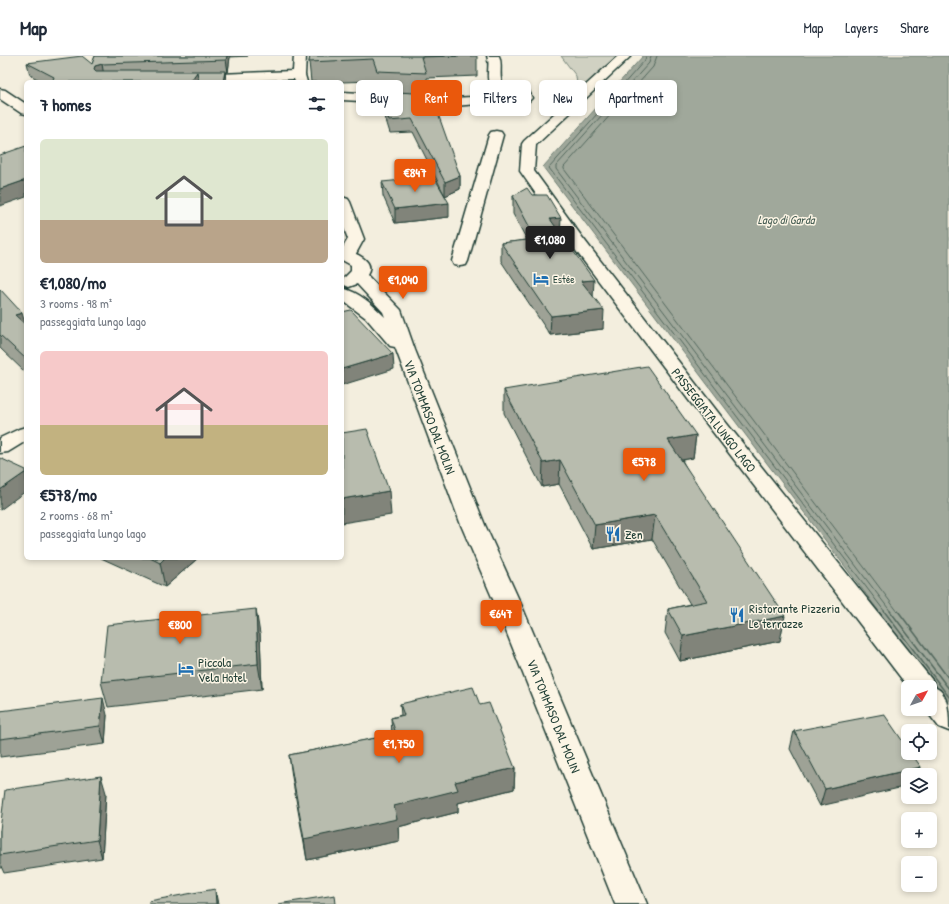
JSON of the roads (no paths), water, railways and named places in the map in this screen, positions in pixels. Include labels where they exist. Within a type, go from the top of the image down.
[{"type":"street","points":[[188,79],[300,79],[300,56]]},
{"type":"street","points":[[493,56],[495,60],[494,80]]},
{"type":"street","points":[[460,261],[508,142],[625,56]]},
{"type":"street","points":[[0,94],[24,109]]},
{"type":"street","points":[[344,96],[454,102],[470,101]]},
{"type":"street","name":"PASSEGGIATA LUNGO LAGO","points":[[508,142],[576,240],[713,419],[918,680]]},
{"type":"street","points":[[344,207],[356,239],[345,254],[355,259],[360,264],[361,269],[358,276],[344,283]]},
{"type":"street","name":"VIA TOMMASO DAL MOLIN","points":[[358,276],[392,310],[405,350],[473,524],[511,611],[631,904]]},
{"type":"street","name":"VIA TOMMASO DAL MOLIN","points":[[344,294],[354,299],[375,315],[405,350]]},
{"type":"street","points":[[0,447],[24,434]]},
{"type":"street","points":[[937,705],[949,720]]},
{"type":"water","name":"Lago di Garda","points":[[643,56],[949,56],[949,704],[937,688],[937,680],[931,680],[543,167],[595,109],[595,116],[677,116],[677,80],[621,80]]},
{"type":"place","name":"Estée","points":[[541,279]]},
{"type":"place","name":"Zen","points":[[613,534]]},
{"type":"place","name":"Ristorante Pizzeria Le terrazze","points":[[737,615]]},
{"type":"place","name":"Piccola Vela Hotel","points":[[186,669]]}]
